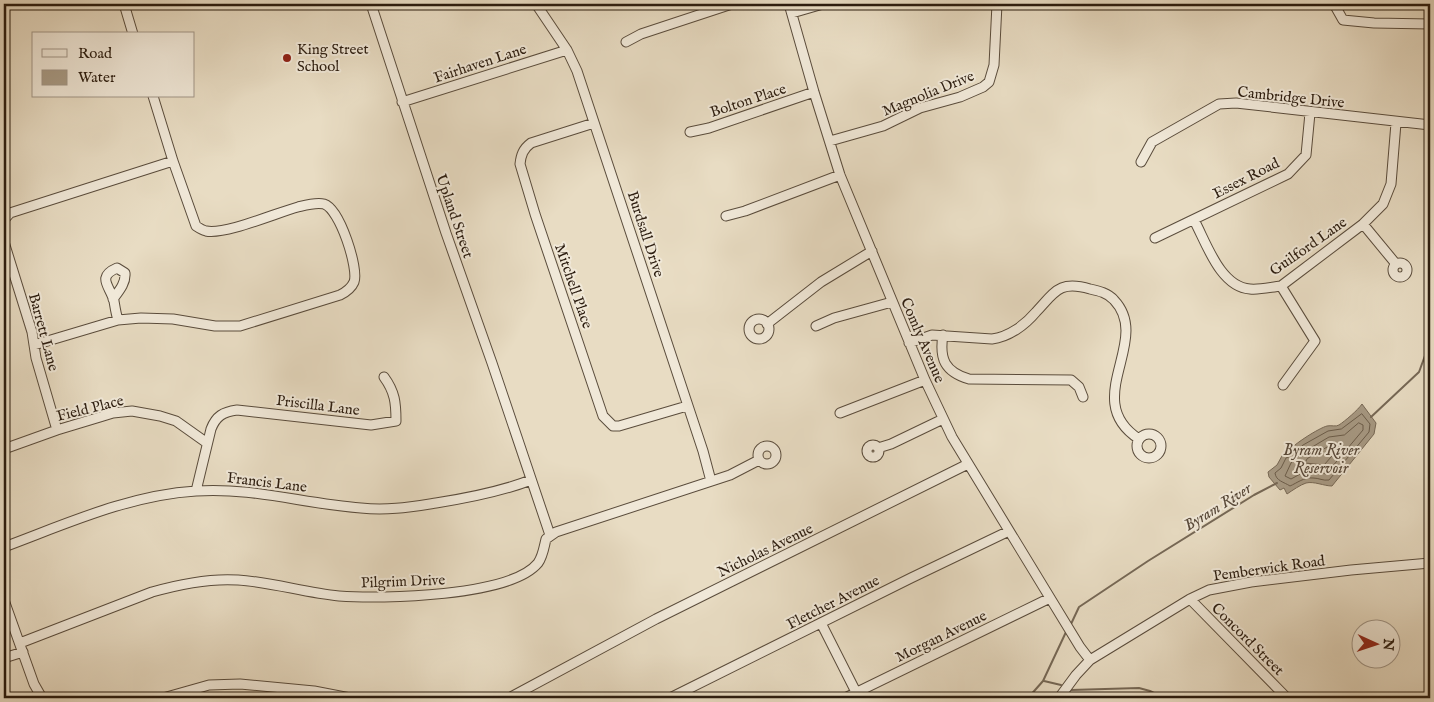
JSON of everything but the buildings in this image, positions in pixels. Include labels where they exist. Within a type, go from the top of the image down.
[{"type":"street","points":[[124,4],[133,32]]},
{"type":"street","name":"Upland Street","points":[[371,4],[402,102],[550,535]]},
{"type":"street","name":"Burdsall Drive","points":[[536,4],[567,50],[577,71],[703,451],[711,481]]},
{"type":"street","points":[[626,42],[641,34],[732,4]]},
{"type":"street","points":[[790,8],[823,4]]},
{"type":"street","name":"Magnolia Drive","points":[[830,141],[883,126],[920,108],[960,97],[989,82],[994,64],[997,4]]},
{"type":"street","points":[[1334,4],[1343,20],[1374,23],[1430,24]]},
{"type":"street","name":"Comly Avenue","points":[[790,8],[840,175],[942,419],[1061,616],[1090,660]]},
{"type":"street","name":"Fairhaven Lane","points":[[402,102],[567,50]]},
{"type":"street","name":"Bolton Place","points":[[690,132],[708,128],[814,92]]},
{"type":"street","points":[[34,345],[118,320],[173,319],[215,326],[240,326],[340,295],[347,291],[354,282],[354,269],[344,231],[338,218],[329,206],[318,203],[308,204],[225,230],[206,231],[196,226],[154,98]]},
{"type":"street","name":"Cambridge Drive","points":[[1141,162],[1152,142],[1219,104],[1236,103],[1396,123],[1430,125]]},
{"type":"street","name":"Essex Road","points":[[1156,238],[1288,174],[1306,155],[1310,113]]},
{"type":"street","name":"Mitchell Place","points":[[594,123],[532,143],[526,147],[521,156],[520,164],[535,214],[603,416],[613,426],[618,426],[687,406]]},
{"type":"street","name":"Guilford Lane","points":[[1194,220],[1218,267],[1230,281],[1248,289],[1265,289],[1281,286],[1363,224],[1383,204],[1390,184],[1396,123]]},
{"type":"street","points":[[4,220],[10,213],[173,161]]},
{"type":"street","points":[[726,216],[745,211],[840,175]]},
{"type":"street","points":[[1363,224],[1396,264]]},
{"type":"street","name":"Barrett Lane","points":[[4,242],[32,332],[36,358],[57,430]]},
{"type":"street","points":[[767,324],[821,282],[872,251]]},
{"type":"street","points":[[909,343],[924,336],[944,335],[992,340],[1015,330],[1030,318],[1045,300],[1058,289],[1082,286],[1106,294],[1120,307],[1128,329],[1116,379],[1116,410],[1126,429],[1139,439]]},
{"type":"street","points":[[1281,286],[1315,341],[1283,385]]},
{"type":"street","points":[[113,299],[118,320]]},
{"type":"street","points":[[816,326],[834,318],[892,302]]},
{"type":"street","points":[[944,335],[943,358],[946,365],[955,374],[969,379],[1071,380],[1079,387],[1083,397]]},
{"type":"street","name":"Priscilla Lane","points":[[207,443],[214,420],[223,413],[230,411],[371,425],[396,421],[393,388],[384,376]]},
{"type":"street","points":[[840,413],[925,380]]},
{"type":"street","name":"Field Place","points":[[4,449],[113,413],[138,412],[176,421],[207,443]]},
{"type":"street","points":[[878,448],[891,444],[942,419]]},
{"type":"street","points":[[196,491],[207,443]]},
{"type":"street","points":[[550,535],[730,475],[760,460]]},
{"type":"street","name":"Nicholas Avenue","points":[[509,698],[574,661],[656,619],[968,464]]},
{"type":"street","name":"Francis Lane","points":[[4,547],[130,502],[163,495],[196,491],[240,491],[263,493],[344,507],[392,510],[489,494],[531,480]]},
{"type":"street","name":"Fletcher Avenue","points":[[670,698],[1009,531]]},
{"type":"street","name":"Pilgrim Drive","points":[[4,658],[21,647],[152,592],[171,586],[207,580],[238,580],[340,596],[432,595],[464,592],[526,574],[542,557],[546,539],[550,535]]},
{"type":"street","name":"Pemberwick Road","points":[[1059,698],[1090,660],[1190,599],[1209,590],[1251,582],[1351,570],[1430,564]]},
{"type":"street","name":"Morgan Avenue","points":[[845,698],[858,695],[1050,598]]},
{"type":"street","name":"Concord Street","points":[[1190,599],[1287,698]]},
{"type":"street","points":[[4,600],[41,698]]},
{"type":"street","points":[[821,623],[858,695]]},
{"type":"street","points":[[163,698],[198,687],[234,684],[314,692],[350,698]]},
{"type":"water","name":"Byram River Reservoir","points":[[1362,404],[1376,423],[1374,434],[1332,486],[1306,483],[1287,494],[1284,488],[1280,490],[1269,477],[1268,472],[1277,465],[1283,454],[1318,430],[1327,426],[1339,425]]},
{"type":"waterway","name":"Byram River","points":[[1371,417],[1419,372],[1430,342]]},
{"type":"waterway","name":"Byram River","points":[[1071,624],[1079,607],[1148,561],[1254,495],[1277,483]]},
{"type":"waterway","name":"Byram River","points":[[1028,698],[1043,681],[1066,632]]},
{"type":"waterway","points":[[1044,681],[1061,685]]},
{"type":"waterway","points":[[1071,690],[1139,688],[1164,698]]},
{"type":"place","name":"King Street School","points":[[287,58]]}]
